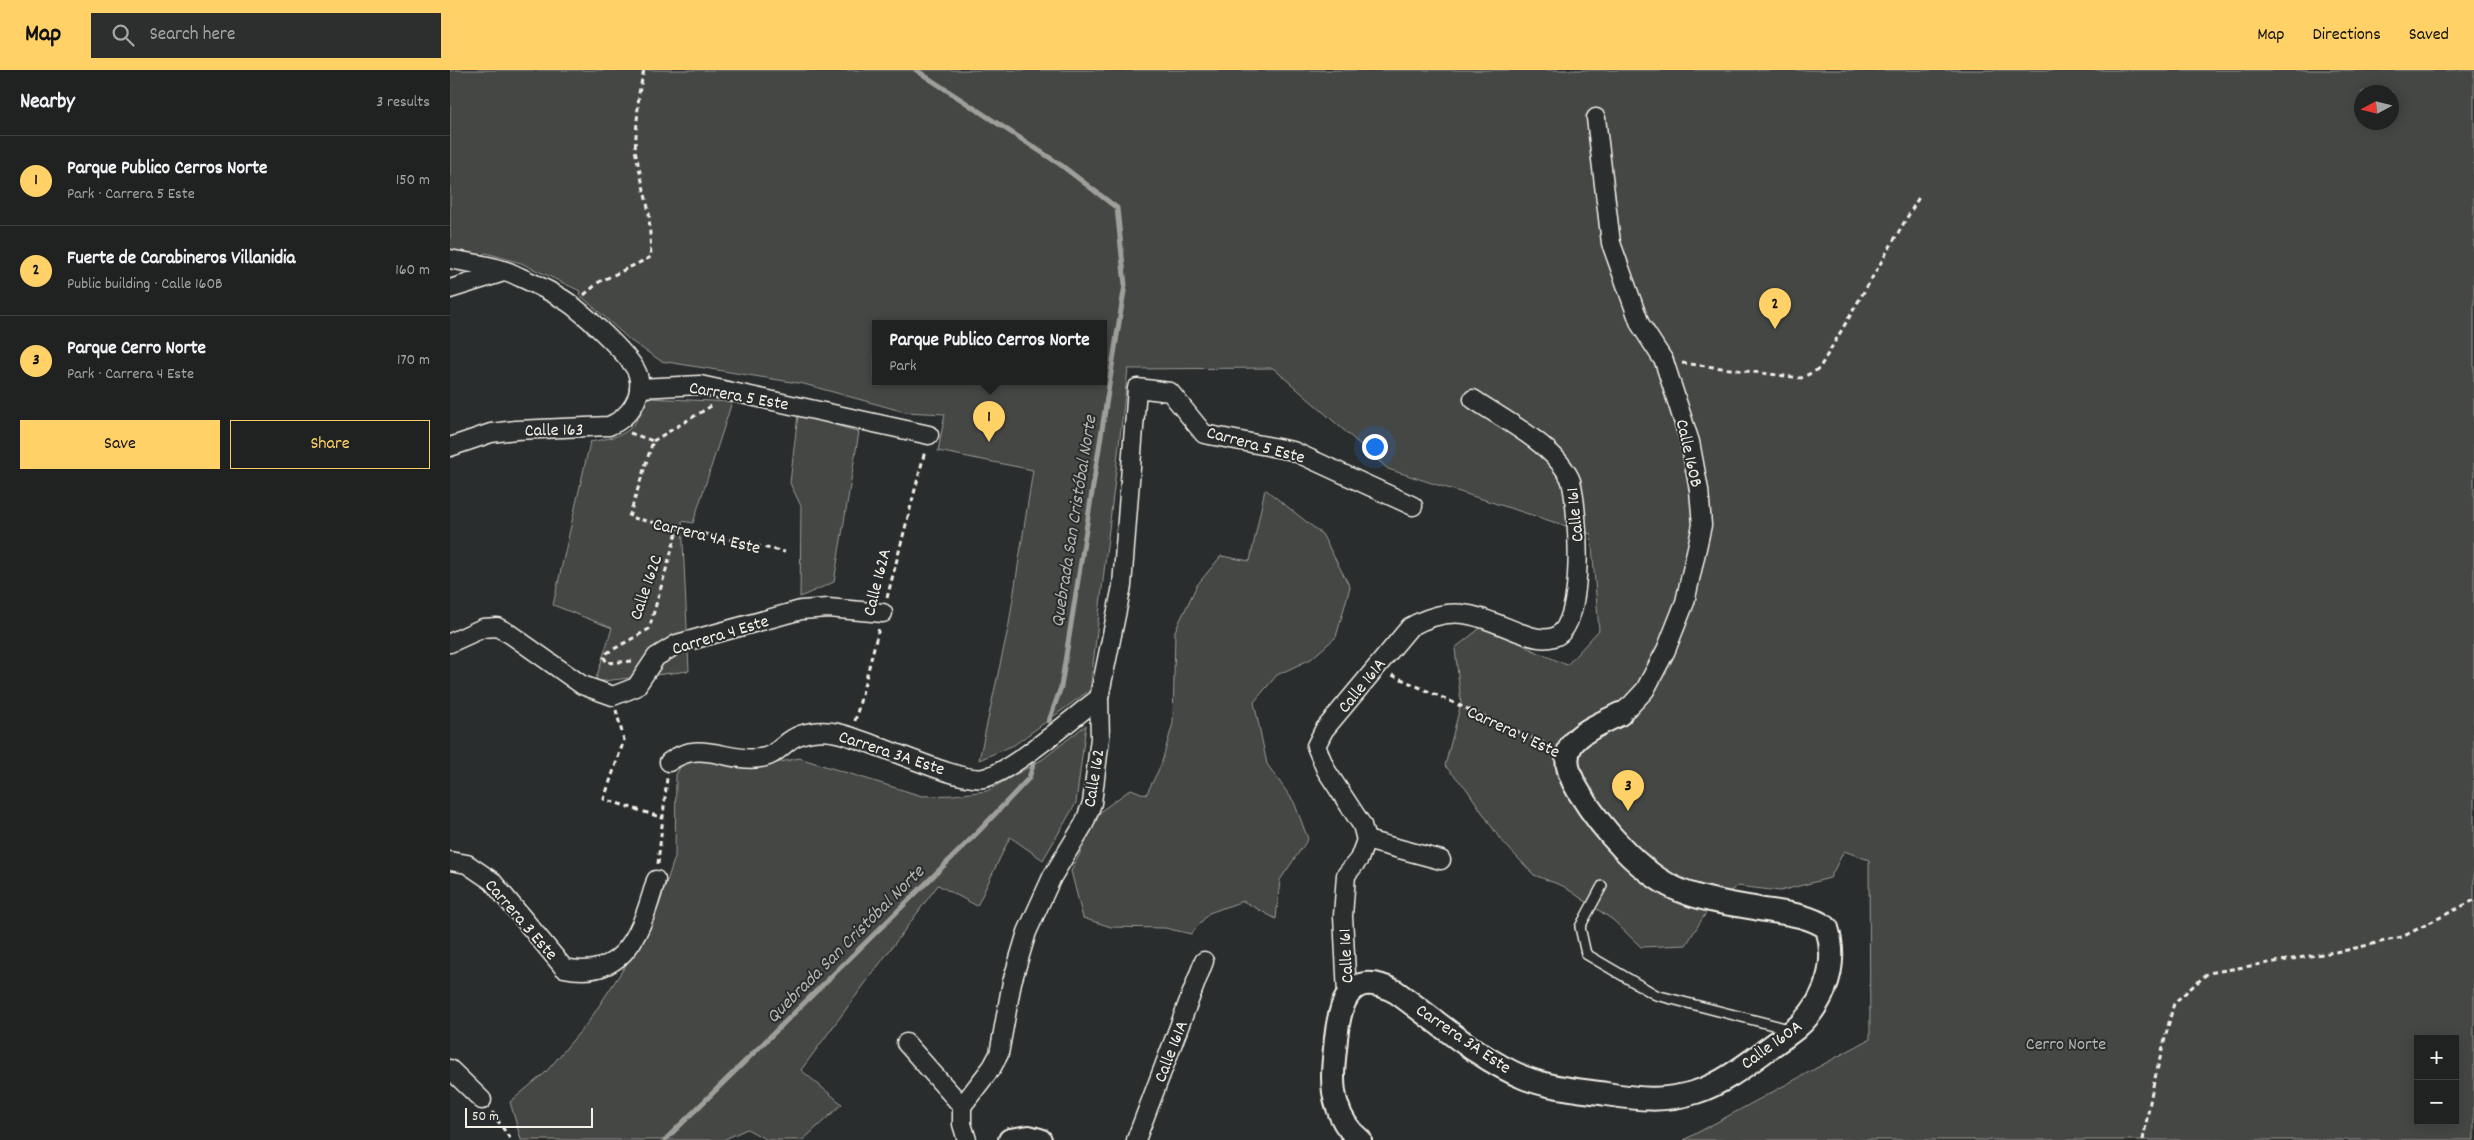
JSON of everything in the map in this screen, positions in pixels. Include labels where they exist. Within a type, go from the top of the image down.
[{"type":"street","name":"Calle 160B","points":[[1567,753],[1571,743],[1581,733],[1620,714],[1645,690],[1666,650],[1685,602],[1702,525],[1699,490],[1690,442],[1664,361],[1640,324],[1611,243],[1596,118]]},
{"type":"street","points":[[450,259],[507,271],[574,307],[629,361],[638,374],[639,388]]},
{"type":"street","points":[[450,289],[507,271]]},
{"type":"street","name":"Carrera 5 Este","points":[[639,388],[700,385],[929,436]]},
{"type":"street","name":"Calle 163","points":[[450,446],[491,433],[516,430],[609,426],[620,422],[629,414],[637,400],[639,388]]},
{"type":"street","name":"Carrera 5 Este","points":[[1136,388],[1170,392],[1204,434],[1293,451],[1413,506]]},
{"type":"street","name":"Calle 162","points":[[962,1106],[992,1068],[999,1054],[1012,982],[1028,932],[1052,876],[1084,824],[1092,804],[1100,738],[1099,698],[1122,586],[1136,388]]},
{"type":"street","name":"Calle 161","points":[[1410,627],[1428,617],[1450,612],[1470,613],[1537,639],[1556,637],[1564,630],[1570,618],[1577,582],[1578,556],[1577,514],[1570,480],[1559,461],[1536,442],[1473,399]]},
{"type":"street","name":"Carrera 4 Este","points":[[613,696],[636,687],[656,657],[677,644],[801,610],[828,608],[883,613]]},
{"type":"street","points":[[450,643],[483,628],[497,627],[510,634],[582,685],[613,696]]},
{"type":"street","name":"Calle 161A","points":[[1366,840],[1362,825],[1326,770],[1316,746],[1324,730],[1410,627]]},
{"type":"street","name":"Carrera 3A Este","points":[[669,762],[678,755],[704,749],[725,755],[761,758],[776,752],[793,738],[815,731],[851,736],[959,775],[982,779],[1014,762],[1099,698]]},
{"type":"street","name":"Carrera 4 Este","points":[[1567,753],[1570,776],[1589,808],[1609,833],[1644,868],[1666,883],[1701,898],[1808,918],[1827,928]]},
{"type":"street","points":[[1366,840],[1441,860]]},
{"type":"street","name":"Calle 161","points":[[1360,1140],[1344,1121],[1337,1105],[1333,1086],[1337,1025],[1341,1005],[1347,994],[1343,916],[1346,875],[1359,858],[1366,840]]},
{"type":"street","name":"Carrera 3 Este","points":[[450,861],[467,864],[492,881],[564,968],[582,972],[598,969],[612,962],[631,946],[644,923],[656,880]]},
{"type":"street","name":"Calle 160A","points":[[1645,1100],[1668,1099],[1697,1092],[1719,1082],[1794,1031],[1811,1014],[1824,992],[1831,968],[1832,951],[1827,928]]},
{"type":"street","name":"Calle 161A","points":[[1136,1140],[1204,961]]},
{"type":"street","name":"Carrera 3A Este","points":[[1347,994],[1369,983],[1383,984],[1500,1066],[1525,1078],[1548,1085],[1645,1100]]},
{"type":"street","points":[[906,1043],[962,1106],[962,1124],[967,1140]]},
{"type":"street","points":[[450,1069],[482,1100]]},
{"type":"street","points":[[1010,1140],[1029,1137],[1040,1140]]},
{"type":"lane","points":[[1602,886],[1580,927],[1586,954],[1656,995],[1794,1031]]},
{"type":"path","points":[[574,307],[599,282],[651,257],[648,212],[635,150],[638,93],[644,70]]},
{"type":"path","points":[[1664,361],[1801,378],[1819,369],[1919,197]]},
{"type":"path","points":[[609,426],[653,441],[735,392]]},
{"type":"path","name":"Calle 162A","points":[[851,736],[929,436]]},
{"type":"path","name":"Carrera 4A Este","points":[[653,441],[629,517],[785,552]]},
{"type":"path","name":"Calle 162C","points":[[633,665],[632,660],[607,663],[604,657],[607,653],[649,629],[678,528]]},
{"type":"path","name":"Carrera 4 Este","points":[[1376,667],[1567,753]]},
{"type":"path","points":[[613,696],[624,740],[604,799],[663,818]]},
{"type":"path","points":[[656,880],[669,762]]},
{"type":"path","points":[[2143,1140],[2153,1086],[2174,1003],[2208,973],[2347,950],[2402,937],[2474,900]]},
{"type":"path","points":[[482,1100],[511,1140]]},
{"type":"green space","name":"Cerro Norte","points":[[450,70],[2474,70],[2474,1140],[1684,1140],[1870,1039],[1869,860],[1844,851],[1830,878],[1780,891],[1737,886],[1709,908],[1686,945],[1641,947],[1613,920],[1563,886],[1534,875],[1500,839],[1466,788],[1445,766],[1461,703],[1455,648],[1488,622],[1528,648],[1567,665],[1599,630],[1591,534],[1388,469],[1273,368],[1128,369],[1090,690],[1014,745],[979,760],[1009,624],[1033,470],[938,451],[945,414],[905,412],[804,384],[661,361],[631,341],[579,294],[580,291],[521,263],[486,253],[450,268]]},
{"type":"green space","points":[[648,398],[732,402],[693,523],[682,521],[689,671],[595,682],[612,628],[553,605],[590,442],[627,431],[637,419]]},
{"type":"green space","points":[[798,414],[859,432],[834,582],[800,597],[801,506],[790,483]]},
{"type":"green space","points":[[1265,489],[1322,534],[1350,587],[1336,637],[1311,659],[1277,675],[1254,702],[1267,764],[1294,802],[1308,839],[1280,880],[1276,919],[1243,901],[1209,913],[1191,934],[1165,928],[1111,927],[1083,918],[1071,871],[1101,811],[1131,789],[1146,795],[1161,765],[1173,723],[1175,631],[1197,585],[1221,556],[1250,561]]},
{"type":"green space","points":[[1086,725],[1076,803],[1043,860],[1010,837],[977,906],[938,885],[801,1070],[842,1104],[803,1140],[767,1140],[747,1129],[723,1140],[521,1140],[510,1102],[546,1072],[589,1021],[645,936],[659,905],[675,857],[676,775],[682,763],[697,756],[723,765],[757,767],[799,758],[922,796],[954,795],[987,791],[1043,759]]},
{"type":"waterway","name":"Quebrada San Cristóbal Norte","points":[[916,70],[1061,165],[1117,208],[1125,285],[1061,687],[1049,721]]},
{"type":"waterway","name":"Quebrada San Cristóbal Norte","points":[[665,1140],[978,832],[1029,778],[1034,762]]},
{"type":"place","name":"Fuerte de Carabineros Villanidia","points":[[1775,329]]},
{"type":"place","name":"Parque Publico Cerros Norte","points":[[989,442]]},
{"type":"place","name":"Parque Cerro Norte","points":[[1628,811]]}]
